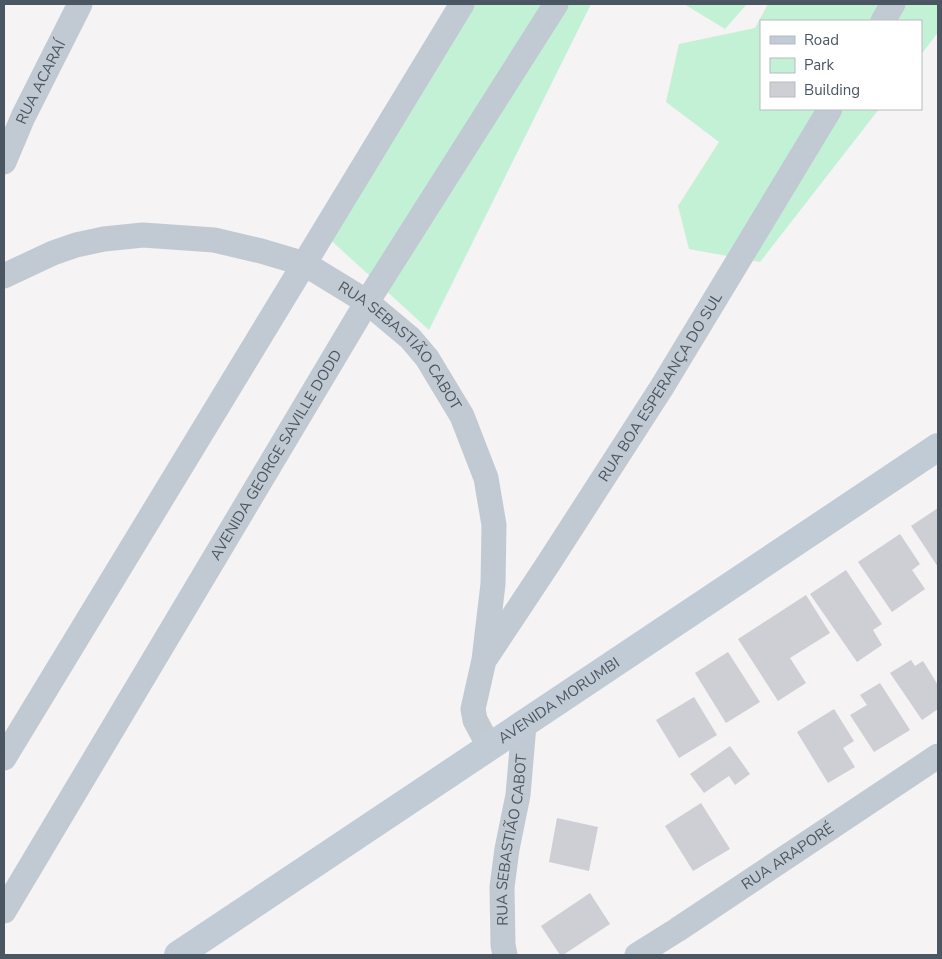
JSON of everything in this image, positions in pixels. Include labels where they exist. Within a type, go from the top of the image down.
[{"type":"main road","name":"AVENIDA MORUMBI","points":[[178,955],[490,748],[938,446]]},
{"type":"street","name":"RUA ACARAÍ","points":[[4,162],[23,117],[80,4]]},
{"type":"street","points":[[4,758],[462,4]]},
{"type":"street","name":"AVENIDA GEORGE SAVILLE DODD","points":[[4,911],[367,302],[556,4]]},
{"type":"street","points":[[884,20],[893,4]]},
{"type":"street","name":"RUA BOA ESPERANÇA DO SUL","points":[[484,660],[662,388],[829,110]]},
{"type":"street","name":"RUA SEBASTIÃO CABOT","points":[[4,276],[53,253],[76,245],[104,239],[143,235],[214,240],[262,251],[305,264],[367,302],[410,338],[427,358],[462,416],[486,478],[494,525],[492,584],[484,660],[473,709],[475,720],[490,748]]},
{"type":"street","name":"RUA SEBASTIÃO CABOT","points":[[505,955],[502,937],[502,887],[507,849],[518,795],[524,725]]},
{"type":"street","name":"RUA ARAPORÉ","points":[[637,955],[938,756]]},
{"type":"green space","points":[[473,4],[591,4],[429,330],[323,233]]},
{"type":"green space","points":[[684,4],[747,4],[725,29]]},
{"type":"green space","points":[[768,4],[938,4],[938,32],[922,54],[922,20],[760,20],[760,110],[878,110],[760,262],[689,249],[678,206],[719,142],[666,102],[679,44],[755,28]]},
{"type":"building","points":[[938,508],[938,567],[911,526]]},
{"type":"building","points":[[900,534],[920,564],[912,570],[925,589],[892,612],[858,562]]},
{"type":"building","points":[[846,570],[882,624],[873,630],[882,645],[857,662],[810,594]]},
{"type":"building","points":[[806,595],[830,633],[790,658],[806,683],[778,701],[738,639]]},
{"type":"building","points":[[728,652],[760,702],[726,723],[695,673]]},
{"type":"building","points":[[911,660],[915,666],[923,661],[938,685],[938,709],[922,720],[890,673]]},
{"type":"building","points":[[880,683],[910,730],[874,752],[850,715],[867,705],[860,695]]},
{"type":"building","points":[[694,697],[717,735],[679,758],[656,720]]},
{"type":"building","points":[[834,709],[854,741],[843,748],[855,767],[828,783],[797,732]]},
{"type":"building","points":[[730,746],[750,774],[735,785],[729,776],[704,793],[690,774]]},
{"type":"building","points":[[701,803],[730,849],[693,871],[665,826]]},
{"type":"building","points":[[557,818],[598,827],[589,871],[549,862]]},
{"type":"building","points":[[590,893],[610,924],[563,955],[560,955],[541,926]]}]
